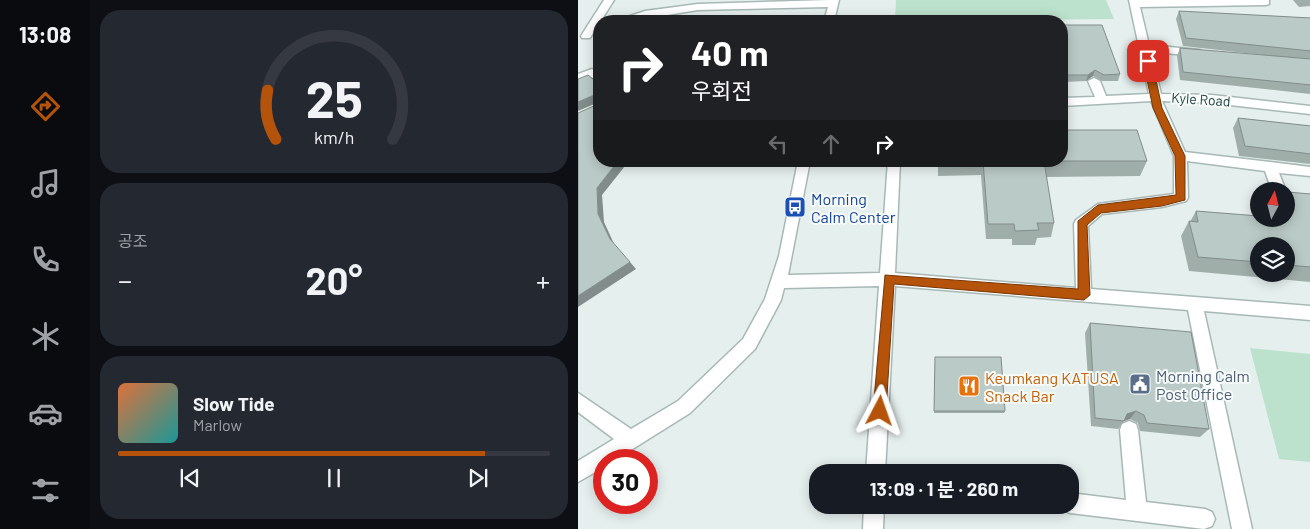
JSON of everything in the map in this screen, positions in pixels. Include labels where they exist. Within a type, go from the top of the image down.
[{"type":"street","points":[[598,15],[609,0]]},
{"type":"street","points":[[643,15],[659,11],[710,5],[834,2],[831,15]]},
{"type":"street","points":[[1084,295],[1081,224],[1098,209],[1181,198],[1180,156],[1158,108],[1135,2],[1266,2]]},
{"type":"street","points":[[582,37],[593,22]]},
{"type":"street","points":[[1144,48],[1213,54]]},
{"type":"street","points":[[578,78],[593,73]]},
{"type":"street","points":[[1094,81],[1102,100]]},
{"type":"street","name":"Kyle Road","points":[[1068,102],[1156,97],[1212,99],[1310,110]]},
{"type":"street","points":[[1180,156],[1310,172]]},
{"type":"street","points":[[578,472],[684,407],[750,344],[773,300],[786,256],[803,167]]},
{"type":"street","points":[[877,464],[889,279],[894,167]]},
{"type":"street","points":[[1270,167],[1276,182]]},
{"type":"street","points":[[778,282],[889,279],[1310,313]]},
{"type":"street","points":[[1195,304],[1242,529]]},
{"type":"street","points":[[578,401],[630,440]]},
{"type":"street","points":[[1129,430],[1137,511]]},
{"type":"street","points":[[1079,504],[1205,519]]},
{"type":"street","points":[[873,529],[874,514]]},
{"type":"green space","points":[[896,0],[1106,0],[1114,19],[1068,19],[1068,15],[895,15]]},
{"type":"green space","points":[[1250,348],[1310,354],[1310,462],[1279,459]]},
{"type":"building","points":[[1179,11],[1311,18],[1311,51],[1186,38]]},
{"type":"building","points":[[1068,25],[1102,25],[1120,74],[1104,75],[1095,70],[1088,75],[1068,75]]},
{"type":"building","points":[[1180,48],[1311,59],[1311,85],[1183,72]]},
{"type":"building","points":[[588,75],[593,79],[593,96],[578,102],[578,79]]},
{"type":"building","points":[[593,106],[593,167],[613,167],[597,188],[598,214],[610,239],[630,262],[578,296],[578,113]]},
{"type":"building","points":[[1238,118],[1311,126],[1311,154],[1245,146]]},
{"type":"building","points":[[1068,130],[1137,130],[1147,161],[1068,161]]},
{"type":"building","points":[[983,167],[1045,167],[1054,223],[1037,223],[1039,230],[1015,231],[1014,224],[988,224]]},
{"type":"building","points":[[1296,193],[1311,194],[1311,267],[1295,266],[1295,237],[1250,237],[1250,261],[1198,257],[1189,221],[1198,222],[1196,211],[1250,215],[1250,228],[1296,228]]},
{"type":"building","name":"Morning Calm Post Office","points":[[1090,323],[1191,332],[1209,429],[1147,423],[1144,415],[1136,411],[1127,414],[1124,421],[1095,418]]},
{"type":"building","name":"Keumkang KATUSA Snack Bar","points":[[935,357],[1001,357],[1005,411],[934,411]]},
{"type":"place","name":"Morning Calm Center","points":[[795,207]]},
{"type":"place","name":"Morning Calm Post Office","points":[[1140,384]]},
{"type":"place","name":"Keumkang KATUSA Snack Bar","points":[[969,386]]},
{"type":"route","points":[[880,411],[889,279],[1084,295],[1081,224],[1098,209],[1181,198],[1180,156],[1158,108],[1148,61]]}]
